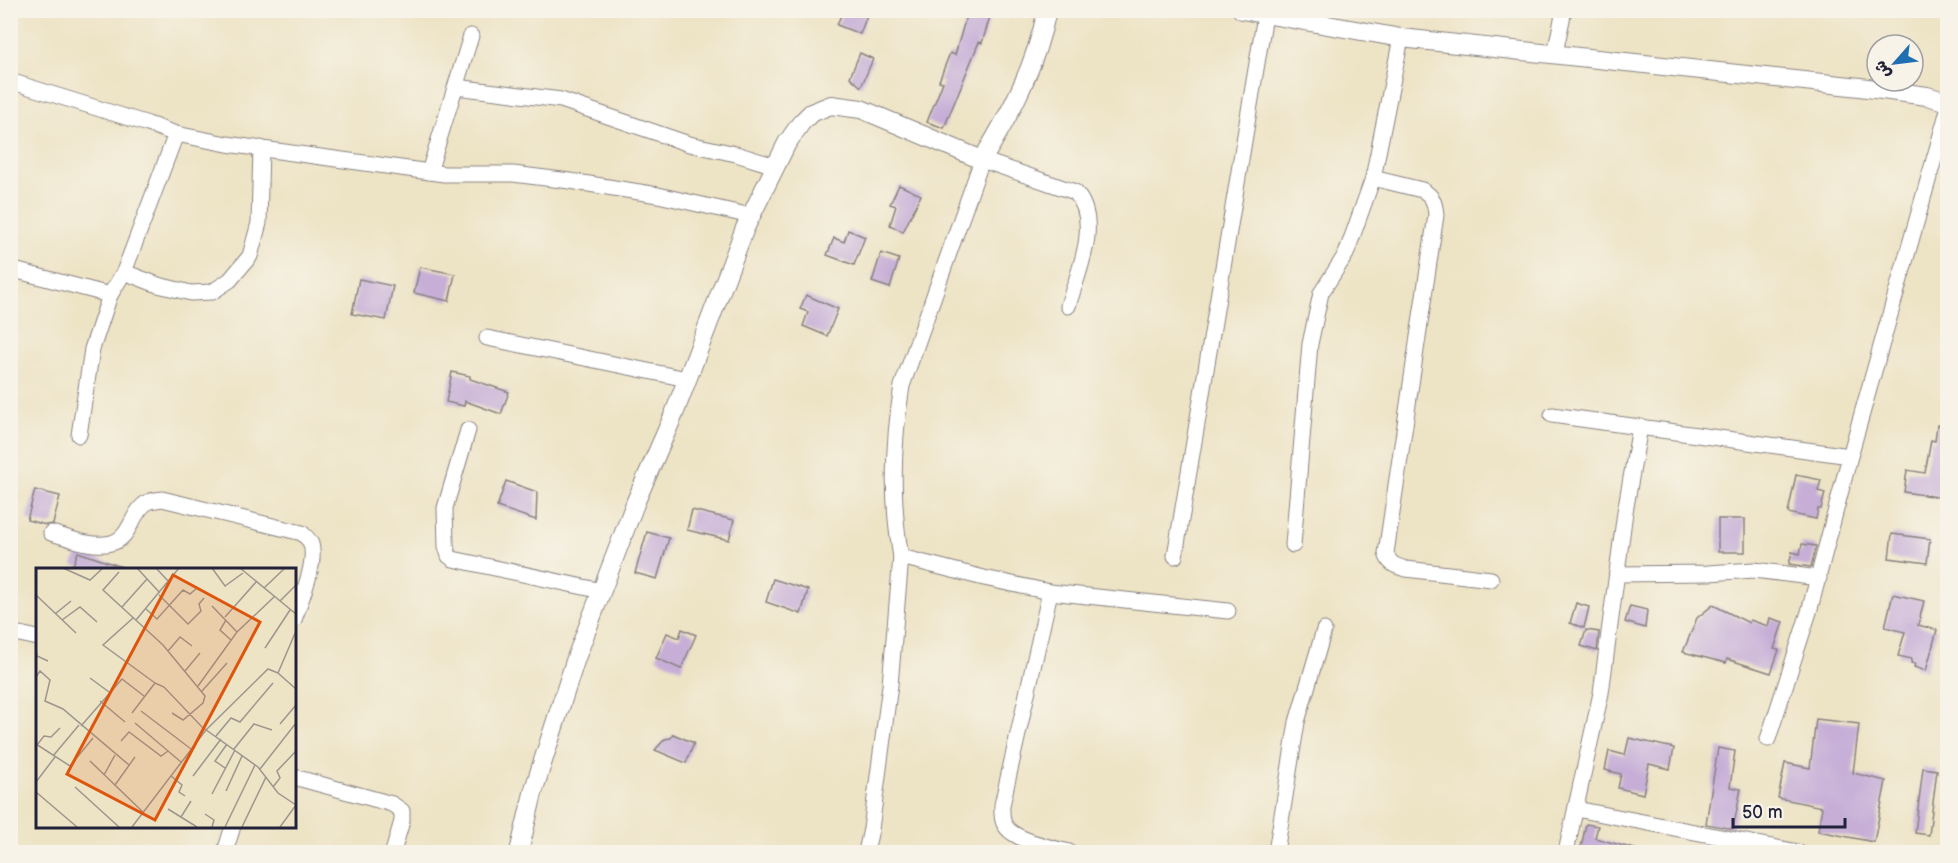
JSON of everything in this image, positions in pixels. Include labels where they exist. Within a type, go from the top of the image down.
[{"type":"street","points":[[866,852],[890,685],[901,557],[895,526],[895,475],[897,418],[902,386],[982,160],[1003,126],[1023,86],[1037,50],[1047,10]]},
{"type":"street","points":[[1242,10],[1401,38],[1860,87],[1926,96],[1947,102]]},
{"type":"street","points":[[1555,53],[1564,10]]},
{"type":"street","points":[[1175,556],[1265,15]]},
{"type":"street","points":[[429,172],[471,36]]},
{"type":"street","points":[[1293,545],[1310,344],[1322,293],[1346,254],[1373,178],[1401,38]]},
{"type":"street","points":[[10,81],[176,134],[444,174],[513,174],[570,181],[658,195],[751,216]]},
{"type":"street","points":[[456,87],[561,100],[689,144],[736,154],[775,166]]},
{"type":"street","points":[[519,852],[534,789],[576,658],[636,501],[674,414],[751,216],[787,143],[801,123],[812,113],[831,105],[861,109],[982,160],[1075,192],[1082,200],[1087,212],[1088,235],[1068,306]]},
{"type":"street","points":[[1768,739],[1819,578],[1850,456],[1947,110]]},
{"type":"street","points":[[79,435],[93,350],[110,295],[124,272],[176,134]]},
{"type":"street","points":[[124,272],[158,285],[191,293],[212,292],[230,280],[250,256],[259,223],[261,148]]},
{"type":"street","points":[[1373,178],[1422,190],[1429,194],[1434,201],[1436,215],[1387,558],[1392,565],[1406,569],[1491,579]]},
{"type":"street","points":[[10,269],[110,295]]},
{"type":"street","points":[[487,338],[687,378]]},
{"type":"street","points":[[1552,415],[1850,456]]},
{"type":"street","points":[[1566,852],[1601,693],[1640,427]]},
{"type":"street","points":[[468,430],[445,508],[448,556],[453,559],[602,591]]},
{"type":"street","points":[[51,533],[94,544],[113,543],[124,535],[138,510],[149,501],[162,499],[302,533],[308,539],[312,553],[309,573],[296,614]]},
{"type":"street","points":[[901,557],[1050,592],[1228,611]]},
{"type":"street","points":[[1617,574],[1688,574],[1754,570],[1819,578]]},
{"type":"street","points":[[1050,592],[1004,794],[1002,816],[1006,828],[1020,837],[1070,852]]},
{"type":"street","points":[[1276,852],[1297,722],[1324,630]]},
{"type":"street","points":[[10,632],[36,638]]},
{"type":"street","points":[[296,778],[399,807],[402,811],[402,821],[393,852]]},
{"type":"street","points":[[1576,810],[1798,852]]},
{"type":"street","points":[[225,852],[232,827]]},
{"type":"building","points":[[843,10],[869,10],[860,34],[837,25]]},
{"type":"building","points":[[968,10],[992,10],[982,43],[979,42],[944,128],[927,122],[943,82],[939,81],[950,53],[955,55]]},
{"type":"building","points":[[860,53],[873,59],[861,87],[850,77]]},
{"type":"building","points":[[899,185],[921,195],[903,232],[890,225],[896,206],[890,204]]},
{"type":"building","points":[[848,230],[865,237],[854,265],[827,255],[834,238],[844,242]]},
{"type":"building","points":[[881,253],[899,259],[890,288],[872,282]]},
{"type":"building","points":[[420,267],[455,274],[449,301],[414,293]]},
{"type":"building","points":[[359,279],[393,286],[386,320],[352,314]]},
{"type":"building","points":[[806,295],[838,309],[827,336],[803,326],[808,312],[800,309]]},
{"type":"building","points":[[452,372],[470,376],[470,379],[509,392],[501,414],[465,401],[464,406],[446,402]]},
{"type":"building","points":[[1937,425],[1947,427],[1947,476],[1944,498],[1904,492],[1907,470],[1925,473],[1931,440],[1935,441]]},
{"type":"building","points":[[1796,475],[1821,480],[1818,491],[1825,493],[1816,519],[1788,513]]},
{"type":"building","points":[[506,481],[537,492],[536,520],[497,507]]},
{"type":"building","points":[[35,490],[60,496],[53,524],[46,525],[27,520]]},
{"type":"building","points":[[692,510],[734,520],[729,540],[687,530]]},
{"type":"building","points":[[1718,519],[1745,519],[1745,552],[1718,552]]},
{"type":"building","points":[[647,532],[669,538],[657,579],[635,573]]},
{"type":"building","points":[[1892,534],[1930,539],[1927,563],[1889,558]]},
{"type":"building","points":[[1802,544],[1816,546],[1811,567],[1789,564],[1792,552],[1800,554]]},
{"type":"building","points":[[78,552],[122,567],[82,568],[73,565]]},
{"type":"building","points":[[773,579],[808,590],[801,614],[766,602]]},
{"type":"building","points":[[1893,594],[1924,601],[1918,625],[1937,630],[1926,671],[1914,667],[1915,664],[1911,663],[1912,659],[1898,656],[1905,632],[1885,627]]},
{"type":"building","points":[[1576,603],[1589,607],[1584,628],[1570,623]]},
{"type":"building","points":[[1713,605],[1749,623],[1750,620],[1768,626],[1770,618],[1783,622],[1774,649],[1779,650],[1771,673],[1727,659],[1726,663],[1683,652],[1697,618]]},
{"type":"building","points":[[1630,606],[1647,610],[1645,628],[1625,622]]},
{"type":"building","points":[[682,629],[696,635],[681,669],[656,658],[667,633],[679,638]]},
{"type":"building","points":[[1586,630],[1599,632],[1597,651],[1581,646]]},
{"type":"building","points":[[1816,719],[1859,724],[1853,773],[1886,781],[1874,842],[1818,831],[1822,807],[1778,798],[1785,763],[1810,768]]},
{"type":"building","points":[[673,734],[694,743],[686,763],[655,750]]},
{"type":"building","points":[[1629,738],[1674,748],[1670,769],[1649,764],[1643,794],[1618,788],[1621,774],[1605,770],[1609,751],[1625,755]]},
{"type":"building","points":[[1718,748],[1735,751],[1730,787],[1741,789],[1733,829],[1706,824]]},
{"type":"building","points":[[1923,768],[1937,770],[1929,835],[1915,833]]},
{"type":"building","points":[[1586,824],[1598,826],[1595,838],[1635,849],[1635,852],[1580,852]]}]
